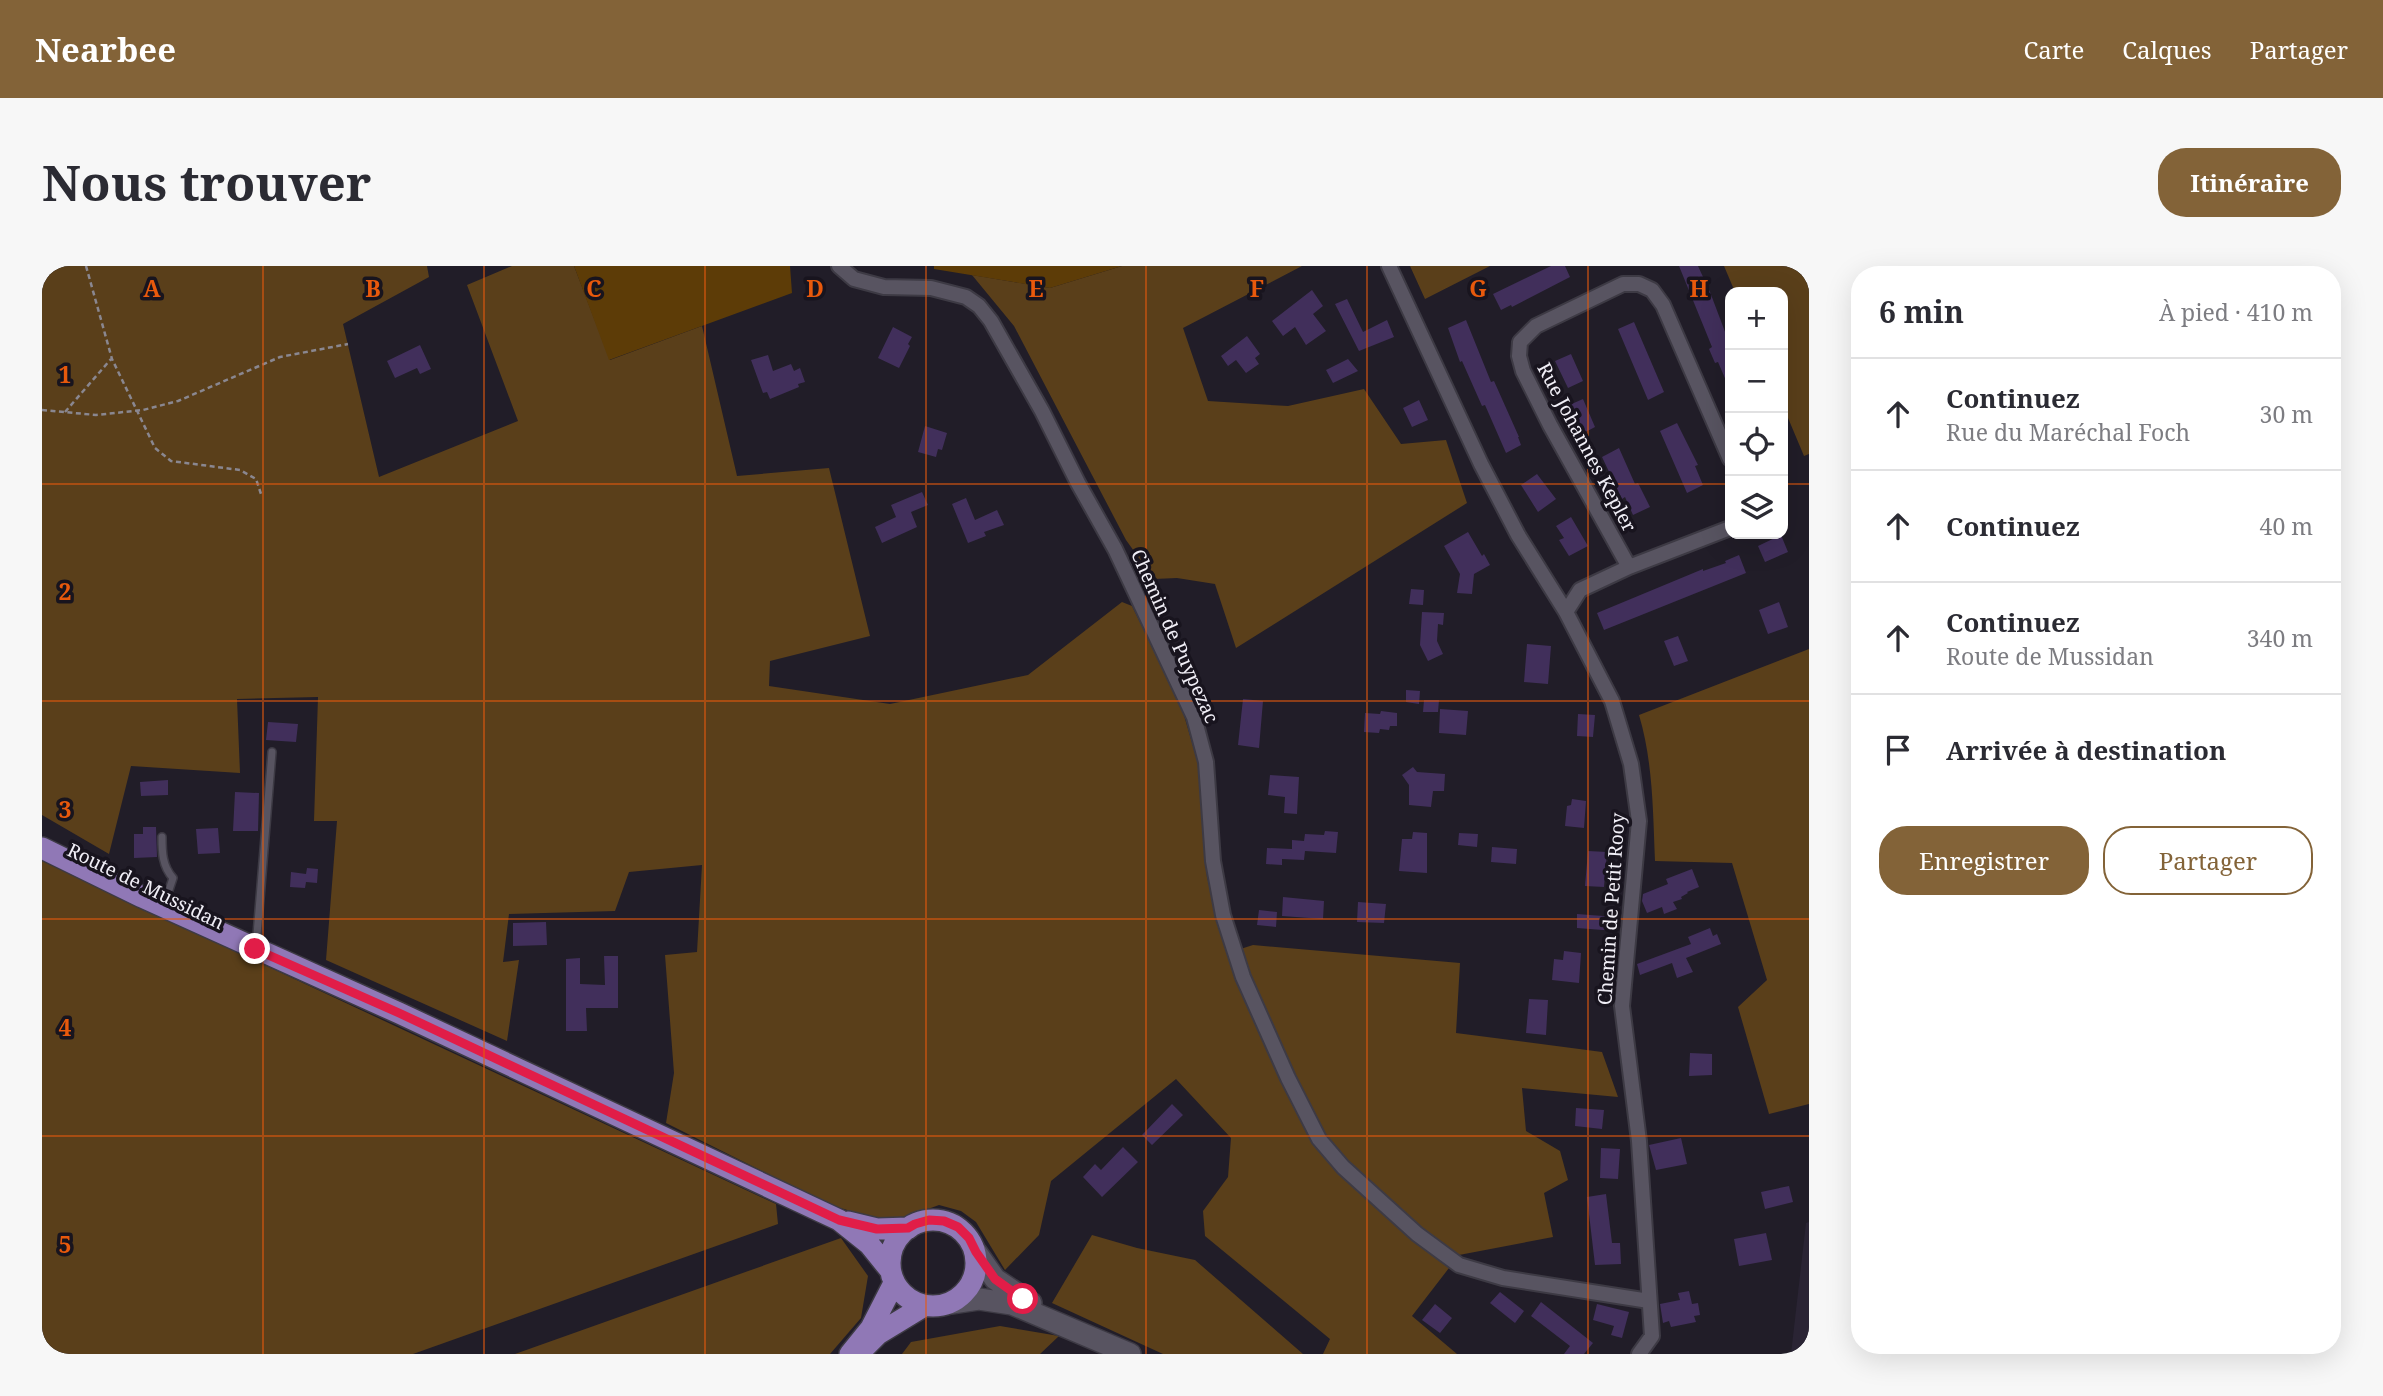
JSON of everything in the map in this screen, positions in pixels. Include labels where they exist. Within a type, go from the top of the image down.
[{"type":"main road","name":"Route de Mussidan","points":[[42,835],[167,896],[257,945]]},
{"type":"main road","name":"Route de Mussidan","points":[[42,848],[142,897],[257,945],[839,1220],[877,1229],[908,1228]]},
{"type":"main road","name":"Route de Mussidan","points":[[839,1220],[869,1244],[892,1276]]},
{"type":"main road","points":[[1065,1325],[995,1279],[964,1233],[944,1221],[929,1220],[915,1224],[902,1233],[894,1245],[890,1258],[892,1276],[901,1293],[911,1301],[938,1307],[979,1299],[1012,1304],[1130,1354]]},
{"type":"main road","points":[[952,1303],[962,1296],[975,1276],[976,1252]]},
{"type":"main road","points":[[850,1354],[871,1328],[892,1276]]},
{"type":"main road","points":[[857,1354],[878,1334],[924,1306]]},
{"type":"street","name":"Chemin de Puypezac","points":[[839,266],[854,279],[884,287],[931,288],[966,298],[979,306],[992,321],[1042,411],[1115,549],[1194,717],[1206,762],[1213,861],[1223,915],[1243,977],[1288,1078],[1319,1139],[1352,1176],[1417,1234],[1458,1265],[1503,1278],[1583,1293],[1649,1301]]},
{"type":"street","name":"Chemin de Petit Rooy","points":[[1389,266],[1481,464],[1518,534],[1566,612],[1612,701],[1631,764],[1639,821],[1622,1006],[1639,1141],[1652,1336],[1639,1354]]},
{"type":"street","name":"Rue Johannes Kepler","points":[[1629,567],[1523,371],[1519,356],[1520,342],[1536,326],[1623,285],[1639,284],[1652,290],[1663,305],[1725,447]]},
{"type":"street","points":[[1566,612],[1580,590],[1629,567],[1725,530]]},
{"type":"lane","points":[[257,945],[272,752]]},
{"type":"lane","points":[[162,837],[167,872],[173,878],[167,896]]},
{"type":"path","points":[[86,266],[112,359],[155,448],[172,461],[240,470],[256,479],[261,494]]},
{"type":"path","points":[[42,410],[96,415],[137,410],[177,401],[279,357],[348,344]]},
{"type":"path","points":[[65,412],[112,359]]},
{"type":"shaded area","points":[[42,266],[427,266],[429,277],[343,324],[379,477],[518,421],[467,285],[512,266],[574,266],[610,360],[702,326],[737,476],[829,468],[870,636],[770,661],[769,686],[890,704],[1028,675],[1122,602],[1132,606],[1181,705],[1198,763],[1207,877],[1228,953],[1253,945],[1460,963],[1456,1033],[1602,1052],[1618,1097],[1522,1088],[1526,1131],[1560,1151],[1568,1180],[1544,1193],[1553,1237],[1459,1255],[1412,1316],[1457,1354],[1323,1354],[1330,1339],[1205,1236],[1203,1211],[1228,1177],[1231,1138],[1176,1079],[1051,1181],[1039,1235],[1005,1270],[976,1222],[961,1211],[939,1205],[906,1217],[885,1221],[830,1205],[666,1123],[674,1073],[665,955],[697,952],[702,865],[629,872],[615,911],[509,914],[503,962],[519,960],[507,1041],[326,960],[337,821],[314,821],[318,697],[237,699],[240,773],[131,766],[109,854],[42,815]]},
{"type":"shaded area","points":[[574,266],[790,266],[792,293],[609,360]]},
{"type":"shaded area","points":[[934,266],[1122,266],[1050,288],[934,269]]},
{"type":"shaded area","points":[[1122,266],[1302,266],[1183,328],[1208,401],[1288,406],[1364,389],[1401,444],[1446,440],[1467,503],[1236,648],[1215,584],[1177,578],[1154,579],[1126,540],[1014,326],[972,275],[1050,288]]},
{"type":"shaded area","points":[[1410,266],[1490,266],[1425,299]]},
{"type":"shaded area","points":[[1724,266],[1809,266],[1809,454],[1804,456],[1788,418],[1788,287],[1733,287]]},
{"type":"shaded area","points":[[1809,649],[1809,1104],[1769,1114],[1738,1007],[1767,980],[1732,863],[1655,861],[1650,769],[1639,715]]},
{"type":"shaded area","points":[[42,861],[776,1204],[778,1224],[413,1354],[42,1354]]},
{"type":"shaded area","points":[[1809,1222],[1809,1354],[1791,1354],[1806,1223]]},
{"type":"shaded area","points":[[1092,1235],[1195,1260],[1303,1354],[1163,1354],[1052,1303]]},
{"type":"shaded area","points":[[841,1238],[868,1276],[861,1318],[830,1354],[515,1354]]},
{"type":"shaded area","points":[[1000,1326],[1059,1336],[1040,1354],[902,1354],[911,1342]]},
{"type":"building","points":[[1551,266],[1565,266],[1570,277],[1501,310],[1493,294]]},
{"type":"building","points":[[1679,266],[1698,266],[1710,292],[1725,332],[1725,378],[1709,349],[1712,347]]},
{"type":"building","points":[[1312,290],[1323,306],[1313,314],[1326,331],[1306,345],[1295,327],[1283,336],[1272,321]]},
{"type":"building","points":[[1347,299],[1363,332],[1387,320],[1394,337],[1359,351],[1335,304]]},
{"type":"building","points":[[1466,320],[1491,382],[1494,381],[1519,437],[1521,445],[1506,453],[1485,405],[1482,406],[1462,361],[1460,362],[1448,328]]},
{"type":"building","points":[[1634,322],[1664,392],[1648,400],[1618,329]]},
{"type":"building","points":[[893,327],[912,337],[899,368],[878,358]]},
{"type":"building","points":[[1247,336],[1260,354],[1255,358],[1259,364],[1246,373],[1236,360],[1228,366],[1221,356]]},
{"type":"building","points":[[420,345],[431,369],[420,374],[417,368],[395,378],[387,361]]},
{"type":"building","points":[[1571,354],[1583,381],[1568,388],[1555,361]]},
{"type":"building","points":[[768,355],[773,371],[791,364],[794,371],[800,368],[805,382],[770,399],[767,392],[763,393],[751,360]]},
{"type":"building","points":[[1348,359],[1358,371],[1333,383],[1326,370]]},
{"type":"building","points":[[1583,399],[1595,427],[1580,435],[1567,406]]},
{"type":"building","points":[[1419,400],[1428,420],[1412,427],[1403,408]]},
{"type":"building","points":[[1677,423],[1698,465],[1695,466],[1703,485],[1687,493],[1660,431]]},
{"type":"building","points":[[925,426],[947,433],[942,450],[938,449],[936,457],[918,452]]},
{"type":"building","points":[[1619,448],[1635,484],[1638,483],[1650,507],[1633,515],[1625,497],[1622,499],[1602,457]]},
{"type":"building","points":[[1537,474],[1556,499],[1538,512],[1521,485]]},
{"type":"building","points":[[922,492],[928,505],[911,512],[917,527],[882,543],[875,527],[896,517],[891,505]]},
{"type":"building","points":[[966,498],[975,520],[997,510],[1004,525],[984,532],[986,536],[968,543],[952,504]]},
{"type":"building","points":[[1571,517],[1588,546],[1569,556],[1559,540],[1564,538],[1556,526]]},
{"type":"building","points":[[1468,532],[1490,565],[1474,574],[1472,594],[1457,593],[1460,574],[1444,546]]},
{"type":"building","points":[[1773,539],[1783,539],[1788,552],[1765,562],[1758,546]]},
{"type":"building","points":[[1739,555],[1746,573],[1604,630],[1597,613],[1703,569],[1726,563],[1725,561]]},
{"type":"building","points":[[1411,589],[1424,590],[1423,605],[1409,604]]},
{"type":"building","points":[[1779,602],[1788,627],[1768,634],[1759,610]]},
{"type":"building","points":[[1422,612],[1444,613],[1443,625],[1438,624],[1437,641],[1443,654],[1428,661],[1420,645]]},
{"type":"building","points":[[1678,636],[1688,661],[1674,666],[1664,641]]},
{"type":"building","points":[[1527,644],[1551,646],[1548,684],[1524,682]]},
{"type":"building","points":[[1406,690],[1420,691],[1419,704],[1406,702]]},
{"type":"building","points":[[1243,699],[1263,701],[1259,748],[1238,745]]},
{"type":"building","points":[[1424,700],[1439,700],[1438,712],[1423,712]]},
{"type":"building","points":[[1440,709],[1468,711],[1466,735],[1439,733]]},
{"type":"building","points":[[1381,711],[1397,713],[1397,726],[1390,726],[1389,730],[1380,729],[1379,733],[1364,732],[1365,713],[1380,714]]},
{"type":"building","points":[[1578,714],[1595,715],[1593,737],[1577,736]]},
{"type":"building","points":[[268,722],[298,724],[296,742],[266,740]]},
{"type":"building","points":[[1413,767],[1417,772],[1445,774],[1444,791],[1433,791],[1431,807],[1409,805],[1409,785],[1402,775]]},
{"type":"building","points":[[1270,775],[1299,777],[1297,814],[1284,813],[1285,797],[1268,795]]},
{"type":"building","points":[[168,780],[168,795],[141,796],[140,782]]},
{"type":"building","points":[[235,792],[259,793],[258,831],[233,831]]},
{"type":"building","points":[[1572,799],[1586,801],[1584,828],[1565,826],[1567,806],[1571,805]]},
{"type":"building","points":[[143,827],[156,827],[157,857],[134,858],[134,834],[143,834]]},
{"type":"building","points":[[218,828],[220,853],[198,854],[196,829]]},
{"type":"building","points":[[1325,831],[1338,832],[1336,853],[1305,851],[1304,860],[1282,859],[1282,865],[1266,864],[1267,848],[1292,849],[1292,840],[1304,841],[1305,834],[1324,835]]},
{"type":"building","points":[[1413,832],[1427,833],[1427,873],[1399,871],[1402,839],[1412,839]]},
{"type":"building","points":[[1459,833],[1478,834],[1477,847],[1458,845]]},
{"type":"building","points":[[1492,847],[1517,849],[1516,864],[1491,862]]},
{"type":"building","points":[[1588,851],[1607,852],[1604,887],[1585,886]]},
{"type":"building","points":[[307,868],[318,869],[317,883],[306,882],[305,888],[290,887],[291,872],[306,874]]},
{"type":"building","points":[[1692,869],[1699,887],[1673,902],[1677,909],[1664,914],[1662,907],[1647,913],[1642,901],[1643,894],[1668,884],[1666,879]]},
{"type":"building","points":[[1283,897],[1324,901],[1323,919],[1282,916]]},
{"type":"building","points":[[1358,902],[1386,904],[1384,923],[1357,922]]},
{"type":"building","points":[[1259,910],[1277,912],[1276,927],[1257,925]]},
{"type":"building","points":[[1577,914],[1616,917],[1616,931],[1577,928]]},
{"type":"building","points":[[546,922],[547,945],[513,946],[513,923]]},
{"type":"building","points":[[1710,928],[1713,936],[1717,934],[1721,944],[1686,958],[1693,972],[1677,978],[1672,963],[1640,975],[1637,964],[1691,944],[1688,937]]},
{"type":"building","points":[[1564,951],[1581,953],[1579,983],[1552,980],[1554,959],[1563,960]]},
{"type":"building","points":[[604,956],[618,956],[618,1008],[586,1008],[587,1031],[566,1031],[566,959],[580,958],[580,984],[605,985]]},
{"type":"building","points":[[1529,999],[1548,1000],[1546,1035],[1526,1033]]},
{"type":"building","points":[[1690,1053],[1712,1054],[1712,1075],[1689,1076]]},
{"type":"building","points":[[1172,1104],[1183,1115],[1152,1145],[1142,1135]]},
{"type":"building","points":[[1576,1108],[1604,1110],[1602,1129],[1575,1126]]},
{"type":"building","points":[[1681,1138],[1687,1164],[1656,1170],[1649,1145]]},
{"type":"building","points":[[1123,1147],[1138,1162],[1102,1197],[1083,1177],[1095,1164],[1101,1170]]},
{"type":"building","points":[[1601,1148],[1620,1149],[1618,1179],[1600,1178]]},
{"type":"building","points":[[1789,1186],[1793,1202],[1765,1209],[1761,1192]]},
{"type":"building","points":[[1606,1194],[1612,1243],[1620,1243],[1621,1264],[1595,1265],[1587,1197]]},
{"type":"building","points":[[1766,1233],[1772,1260],[1739,1266],[1734,1239]]},
{"type":"building","points":[[1689,1291],[1692,1304],[1698,1303],[1700,1315],[1694,1316],[1696,1322],[1671,1327],[1669,1321],[1663,1323],[1660,1304],[1680,1300],[1678,1293]]},
{"type":"building","points":[[1500,1292],[1524,1311],[1515,1323],[1490,1303]]},
{"type":"building","points":[[1541,1302],[1593,1343],[1584,1354],[1564,1354],[1570,1346],[1531,1316]]},
{"type":"building","points":[[1435,1304],[1452,1318],[1440,1333],[1422,1320]]},
{"type":"building","points":[[1597,1304],[1629,1312],[1622,1338],[1611,1335],[1614,1326],[1593,1320]]},
{"type":"route","points":[[255,949],[399,1013],[839,1220],[877,1229],[908,1228],[929,1220],[944,1221],[958,1227],[969,1238],[995,1279],[1023,1299]]}]
